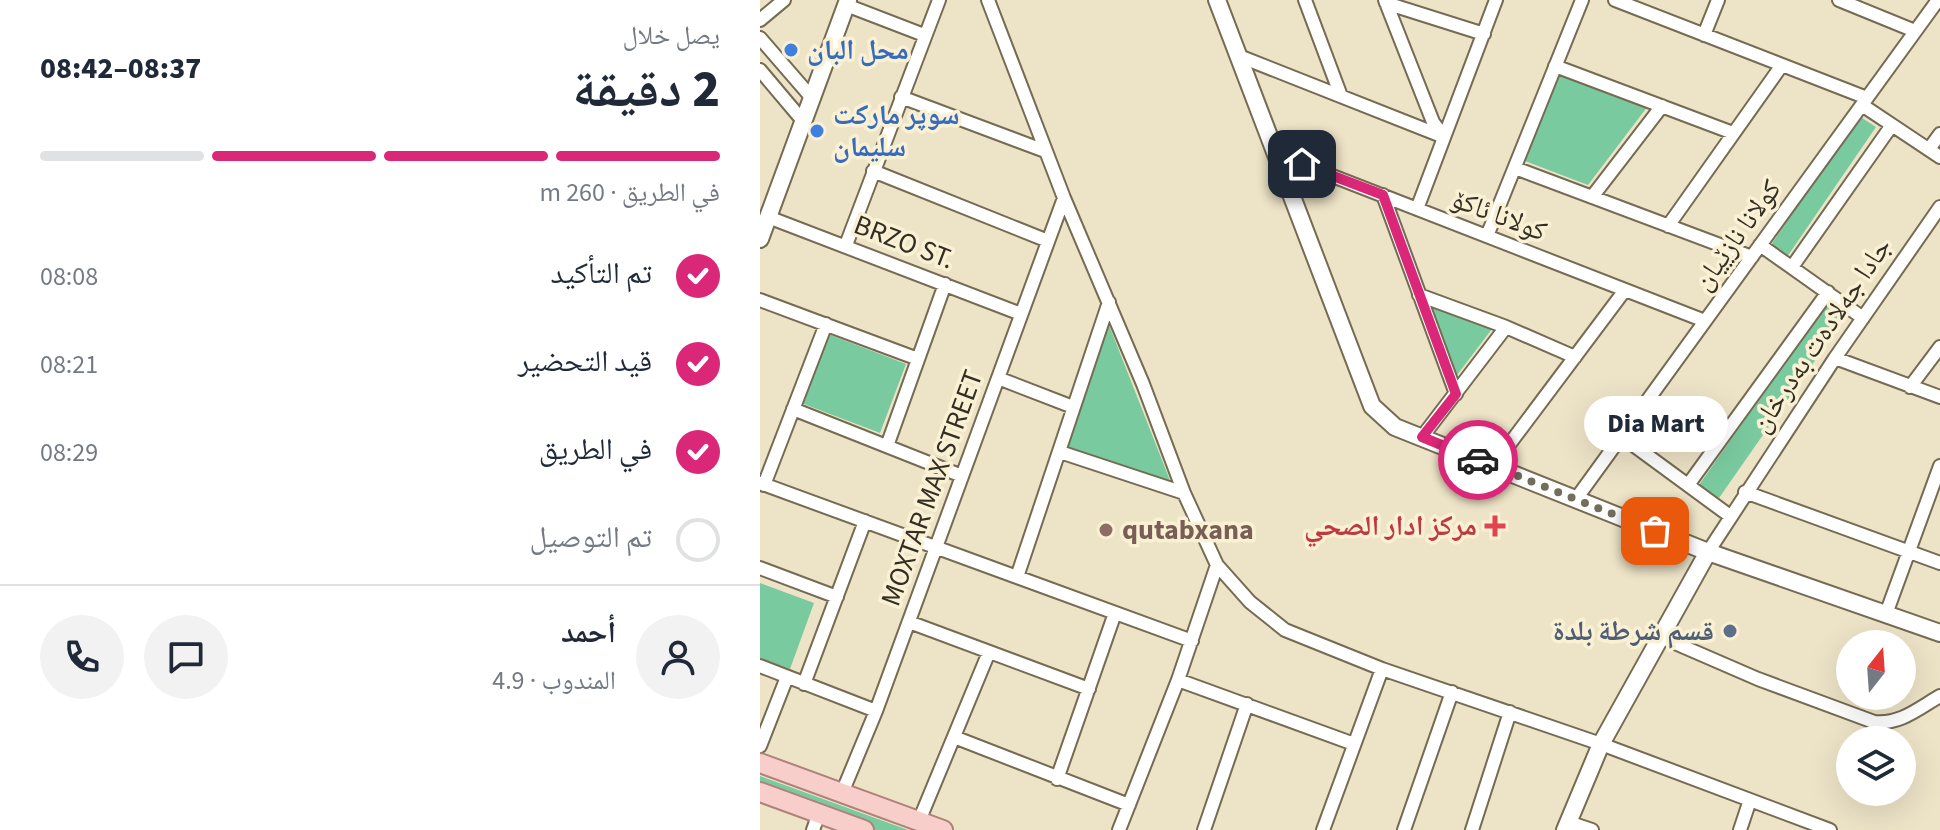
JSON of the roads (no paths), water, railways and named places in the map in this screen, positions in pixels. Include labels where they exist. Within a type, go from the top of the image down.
[{"type":"main road","points":[[760,763],[943,830]]},
{"type":"main road","points":[[760,792],[816,822],[864,830]]},
{"type":"street","points":[[760,20],[784,0]]},
{"type":"street","points":[[846,245],[939,0]]},
{"type":"street","points":[[988,0],[1045,151],[1109,302],[1184,493],[1217,565],[1250,602],[1285,630],[1382,669],[1601,744],[1826,829]]},
{"type":"street","points":[[1217,0],[1372,406],[1395,427],[1708,552],[1940,633]]},
{"type":"street","points":[[1305,0],[1341,96]]},
{"type":"street","points":[[1417,209],[1496,0]]},
{"type":"street","points":[[1487,236],[1582,0]]},
{"type":"street","points":[[1615,0],[1782,65],[1864,101],[1892,125],[1934,153],[1940,134]]},
{"type":"street","points":[[1704,35],[1718,0]]},
{"type":"street","points":[[1839,0],[1915,31]]},
{"type":"street","name":"کولانا نازێیان","points":[[1576,499],[1938,0]]},
{"type":"street","points":[[760,238],[766,211],[847,2],[924,35]]},
{"type":"street","points":[[1386,2],[1433,122],[1444,137]]},
{"type":"street","points":[[1386,2],[1484,34]]},
{"type":"street","points":[[760,38],[812,98]]},
{"type":"street","points":[[1239,56],[1444,137]]},
{"type":"street","points":[[1668,226],[1782,65]]},
{"type":"street","points":[[785,66],[764,75],[803,121]]},
{"type":"street","points":[[1555,66],[1733,133]]},
{"type":"street","points":[[901,97],[1045,151]]},
{"type":"street","points":[[1592,197],[1662,106]]},
{"type":"street","points":[[1792,267],[1892,125]]},
{"type":"street","name":"کولانا ئاکۆ","points":[[1276,154],[1705,321]]},
{"type":"street","points":[[1515,168],[1752,257]]},
{"type":"street","points":[[873,171],[1048,241]]},
{"type":"street","points":[[1383,195],[1456,394]]},
{"type":"street","name":"MOXTAR MAX STREET","points":[[842,793],[876,711],[1064,198]]},
{"type":"street","name":"جادا جەلادەت بەدرخان","points":[[1566,826],[1601,744],[1708,552],[1835,358],[1940,207]]},
{"type":"street","name":"BRZO ST.","points":[[766,211],[1021,314]]},
{"type":"street","points":[[1760,245],[1863,318]]},
{"type":"street","points":[[887,446],[945,284]]},
{"type":"street","points":[[1493,466],[1625,290]]},
{"type":"street","points":[[1688,485],[1828,292]]},
{"type":"street","points":[[1419,295],[1575,357]]},
{"type":"street","points":[[760,300],[918,359]]},
{"type":"street","points":[[1017,577],[1109,302]]},
{"type":"street","points":[[826,324],[762,484],[1192,641]]},
{"type":"street","points":[[1422,437],[1506,327]]},
{"type":"street","points":[[1910,387],[1940,347]]},
{"type":"street","points":[[1835,358],[1940,397]]},
{"type":"street","points":[[998,378],[1073,407]]},
{"type":"street","points":[[793,409],[962,476]]},
{"type":"street","points":[[1621,436],[1730,516]]},
{"type":"street","points":[[1060,452],[1184,493]]},
{"type":"street","points":[[1886,614],[1940,466]]},
{"type":"street","points":[[1745,492],[1940,563]]},
{"type":"street","points":[[804,684],[865,521]]},
{"type":"street","points":[[1119,830],[1178,680],[1217,565]]},
{"type":"street","points":[[760,568],[837,597]]},
{"type":"street","points":[[1057,779],[1115,613]]},
{"type":"street","points":[[909,622],[1089,689]]},
{"type":"street","points":[[1661,637],[1758,679],[1874,722],[1889,724],[1902,719],[1940,696]]},
{"type":"street","points":[[919,821],[989,652]]},
{"type":"street","points":[[760,666],[876,711]]},
{"type":"street","points":[[1323,830],[1382,669]]},
{"type":"street","points":[[760,746],[787,677]]},
{"type":"street","points":[[1178,680],[1354,744]]},
{"type":"street","points":[[1404,830],[1452,692]]},
{"type":"street","points":[[1204,830],[1247,704]]},
{"type":"street","points":[[1472,830],[1510,712]]},
{"type":"street","points":[[954,737],[1129,805]]},
{"type":"street","points":[[1740,830],[1750,800]]},
{"type":"street","points":[[1566,826],[1592,830]]},
{"type":"place","name":"محل البان","points":[[791,50]]},
{"type":"place","name":"سوپر ماركت سليمان","points":[[817,131]]},
{"type":"place","name":"مركز ادار الصحي","points":[[1495,526]]},
{"type":"place","name":"qutabxana","points":[[1106,530]]},
{"type":"place","name":"Dia Mart","points":[[1655,531]]},
{"type":"place","name":"قسم شرطة بلدة","points":[[1730,631]]}]
